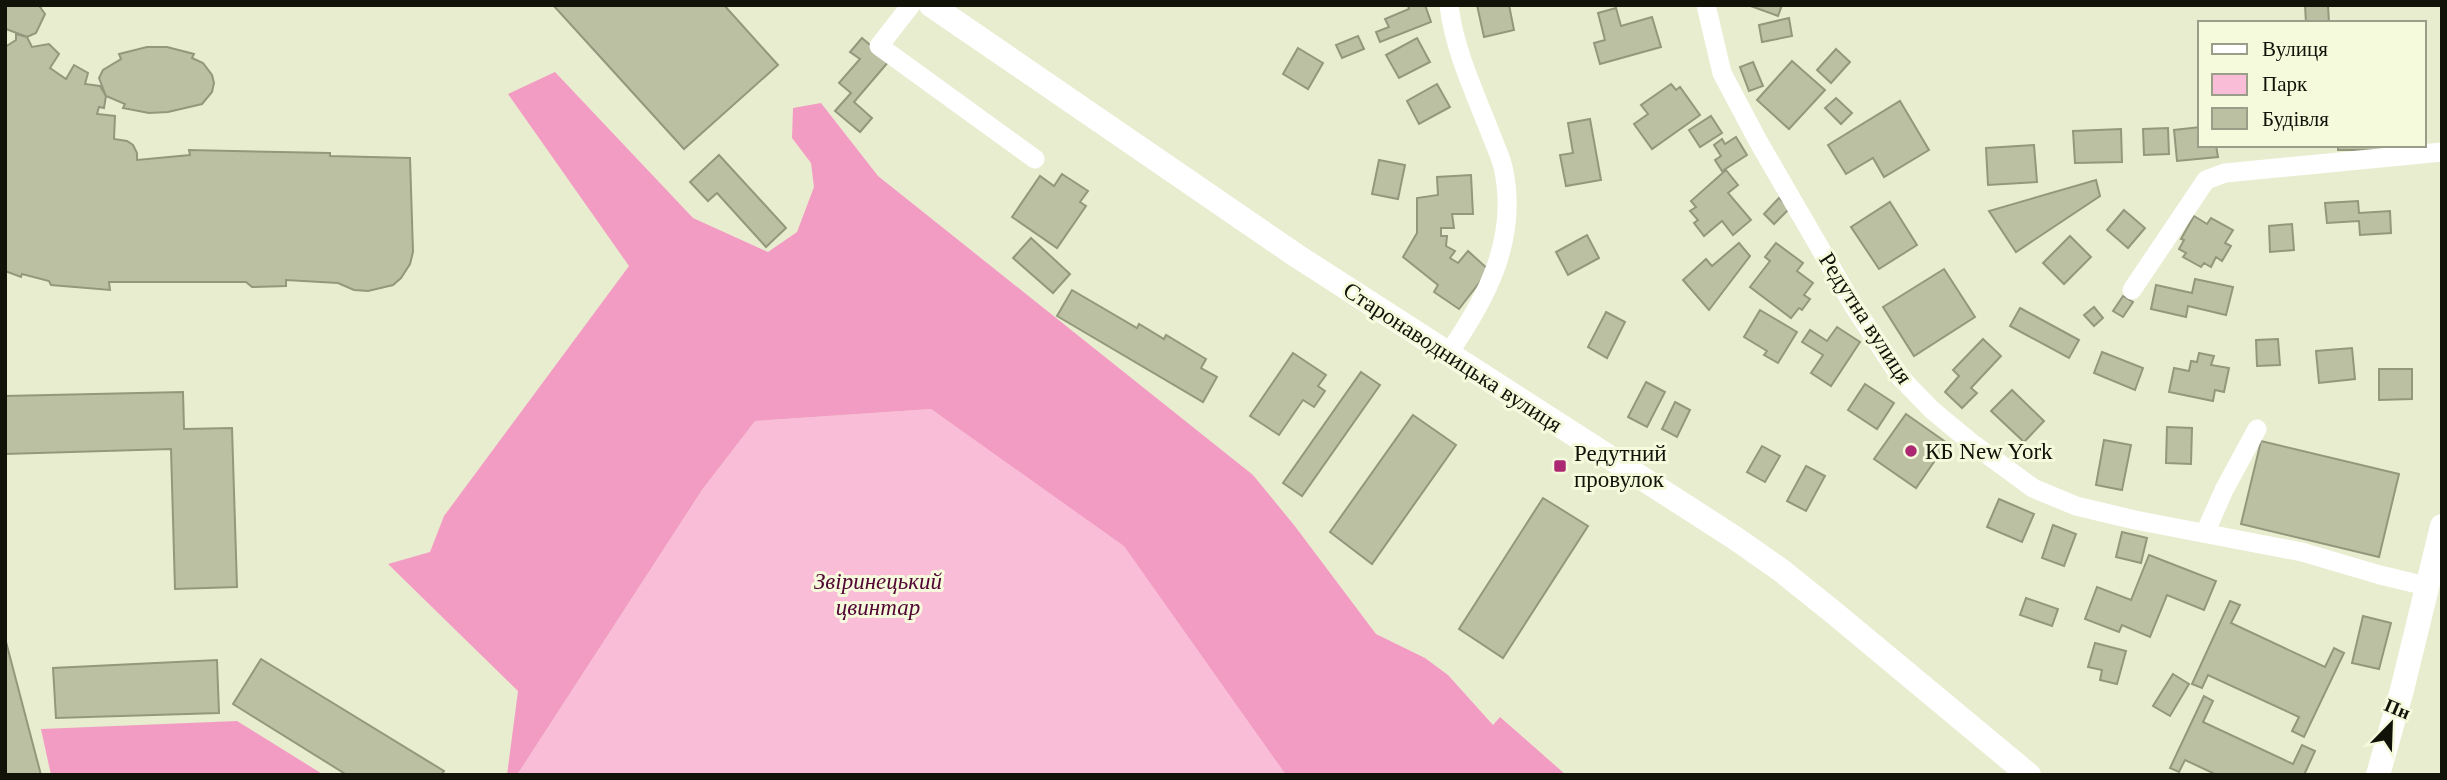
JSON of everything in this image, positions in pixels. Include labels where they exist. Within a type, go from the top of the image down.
[{"type":"main road","name":"Старонаводницька вулиця","points":[[931,5],[1297,256],[1735,538],[1782,571],[2029,775]]},
{"type":"main road","points":[[2378,775],[2442,526]]},
{"type":"street","points":[[911,5],[879,46],[1035,159]]},
{"type":"street","points":[[1448,355],[1488,292],[1504,240],[1508,204],[1503,166],[1465,68],[1449,5]]},
{"type":"street","name":"Редутна вулиця","points":[[1706,5],[1722,73],[1853,305],[1901,378],[1932,410],[1973,444],[2033,488],[2076,506],[2302,552],[2426,586]]},
{"type":"street","points":[[2132,290],[2206,180],[2225,173],[2442,152]]},
{"type":"street","points":[[2205,533],[2224,490],[2257,429]]},
{"type":"green space","name":"Звіринецький цвинтар","points":[[931,409],[1124,545],[1286,775],[517,775],[702,490],[755,421]]},
{"type":"shaded area","points":[[555,72],[693,218],[768,252],[797,232],[814,187],[811,163],[792,138],[793,108],[821,103],[878,176],[1253,475],[1376,634],[1425,658],[1448,675],[1493,725],[1500,717],[1566,775],[1286,775],[1124,546],[931,409],[755,421],[702,490],[517,775],[507,775],[518,691],[388,564],[430,552],[444,516],[629,266],[508,94]]},
{"type":"shaded area","points":[[237,721],[324,775],[51,775],[41,729]]},
{"type":"building","points":[[5,5],[44,5],[40,7],[45,14],[36,33],[27,37],[6,29]]},
{"type":"building","points":[[553,5],[724,5],[778,65],[684,149]]},
{"type":"building","points":[[1408,5],[1425,5],[1431,22],[1380,42],[1376,32],[1389,27],[1385,19],[1409,9]]},
{"type":"building","points":[[1477,5],[1509,5],[1514,30],[1484,37]]},
{"type":"building","points":[[1748,5],[1782,5],[1778,16]]},
{"type":"building","points":[[2305,5],[2328,5],[2329,21],[2306,21]]},
{"type":"building","points":[[1616,8],[1621,26],[1652,17],[1661,47],[1600,64],[1594,43],[1605,40],[1598,13]]},
{"type":"building","points":[[1789,18],[1792,36],[1762,42],[1759,25]]},
{"type":"building","points":[[16,34],[27,37],[32,47],[49,44],[59,54],[50,68],[66,79],[74,65],[88,73],[85,84],[100,86],[106,96],[104,108],[99,107],[97,114],[115,116],[114,139],[133,145],[137,160],[190,155],[189,150],[330,153],[330,156],[410,158],[413,252],[410,264],[393,285],[368,291],[354,290],[338,283],[286,280],[286,286],[252,287],[246,282],[109,282],[110,290],[51,285],[49,281],[22,274],[21,277],[5,271],[5,47],[16,40]]},
{"type":"building","points":[[1358,36],[1364,49],[1342,58],[1336,45]]},
{"type":"building","points":[[862,38],[889,61],[854,102],[872,118],[860,132],[835,111],[851,93],[839,83],[860,59],[850,52]]},
{"type":"building","points":[[1417,38],[1430,62],[1399,78],[1386,55]]},
{"type":"building","points":[[147,47],[167,47],[194,54],[192,58],[203,63],[212,75],[214,83],[212,92],[202,104],[168,112],[149,113],[123,108],[125,104],[106,96],[99,78],[103,70],[121,59],[119,54]]},
{"type":"building","points":[[1298,48],[1323,63],[1308,89],[1283,74]]},
{"type":"building","points":[[1836,49],[1850,62],[1831,83],[1817,70]]},
{"type":"building","points":[[1792,61],[1825,90],[1789,129],[1757,100]]},
{"type":"building","points":[[1753,62],[1763,86],[1749,91],[1740,67]]},
{"type":"building","points":[[1437,84],[1450,107],[1419,124],[1407,101]]},
{"type":"building","points":[[1671,84],[1676,90],[1680,87],[1700,115],[1652,149],[1634,124],[1648,114],[1641,105]]},
{"type":"building","points":[[1836,98],[1852,113],[1841,124],[1825,108]]},
{"type":"building","points":[[1900,101],[1929,150],[1884,177],[1873,158],[1846,174],[1828,145]]},
{"type":"building","points":[[1711,116],[1722,133],[1700,147],[1689,130]]},
{"type":"building","points":[[1590,119],[1601,180],[1566,186],[1560,155],[1573,153],[1568,123]]},
{"type":"building","points":[[2198,127],[2198,147],[2216,147],[2218,157],[2177,161],[2174,130]]},
{"type":"building","points":[[2168,128],[2169,154],[2144,155],[2143,129]]},
{"type":"building","points":[[2121,129],[2122,162],[2075,163],[2073,131]]},
{"type":"building","points":[[1736,137],[1747,155],[1722,171],[1715,160],[1721,156],[1714,145],[1722,139],[1725,144]]},
{"type":"building","points":[[2034,145],[2037,182],[1988,185],[1986,148]]},
{"type":"building","points":[[2338,147],[2412,147],[2412,150],[2338,150]]},
{"type":"building","points":[[719,155],[786,228],[766,247],[717,193],[708,201],[690,182]]},
{"type":"building","points":[[1379,160],[1405,165],[1398,199],[1372,194]]},
{"type":"building","points":[[1726,170],[1738,185],[1728,193],[1751,220],[1733,235],[1722,221],[1704,236],[1694,223],[1698,220],[1690,211],[1696,207],[1691,201]]},
{"type":"building","points":[[1062,174],[1088,191],[1080,202],[1086,206],[1057,248],[1012,217],[1040,176],[1054,186]]},
{"type":"building","points":[[1471,175],[1473,214],[1452,214],[1454,228],[1441,228],[1441,236],[1447,236],[1446,246],[1455,251],[1450,258],[1458,263],[1468,251],[1489,270],[1459,309],[1434,292],[1438,285],[1403,257],[1417,233],[1417,198],[1438,195],[1437,177]]},
{"type":"building","points":[[2096,180],[2100,196],[2016,252],[1989,211]]},
{"type":"building","points":[[1779,198],[1790,208],[1774,224],[1764,214]]},
{"type":"building","points":[[2358,201],[2359,213],[2390,211],[2391,233],[2360,235],[2359,221],[2327,223],[2325,203]]},
{"type":"building","points":[[1890,202],[1917,245],[1879,269],[1851,227]]},
{"type":"building","points":[[2124,210],[2145,228],[2128,248],[2107,230]]},
{"type":"building","points":[[2194,216],[2207,224],[2211,218],[2233,230],[2225,243],[2231,246],[2222,261],[2216,257],[2211,267],[2204,263],[2201,267],[2183,257],[2186,253],[2179,249],[2184,240],[2181,239]]},
{"type":"building","points":[[2292,224],[2294,250],[2270,252],[2269,226]]},
{"type":"building","points":[[1587,235],[1599,258],[1568,275],[1556,252]]},
{"type":"building","points":[[2070,236],[2091,257],[2064,284],[2043,263]]},
{"type":"building","points":[[1031,238],[1070,274],[1053,293],[1013,258]]},
{"type":"building","points":[[1739,243],[1750,256],[1709,310],[1683,280],[1706,259],[1712,266]]},
{"type":"building","points":[[1776,243],[1803,263],[1797,271],[1813,283],[1804,295],[1810,299],[1802,310],[1799,308],[1791,318],[1750,287],[1770,261],[1765,257]]},
{"type":"building","points":[[1944,269],[1975,317],[1914,356],[1883,307]]},
{"type":"building","points":[[2195,279],[2233,287],[2226,315],[2188,306],[2186,317],[2151,309],[2156,285],[2192,293]]},
{"type":"building","points":[[1072,290],[1137,328],[1139,324],[1164,339],[1166,335],[1206,359],[1201,368],[1217,377],[1203,402],[1057,316]]},
{"type":"building","points":[[2123,296],[2133,302],[2123,317],[2113,311]]},
{"type":"building","points":[[2094,307],[2103,318],[2094,326],[2084,315]]},
{"type":"building","points":[[2020,308],[2079,340],[2069,358],[2010,326]]},
{"type":"building","points":[[1760,310],[1797,332],[1778,363],[1764,355],[1767,351],[1744,337]]},
{"type":"building","points":[[1606,312],[1625,322],[1607,358],[1588,347]]},
{"type":"building","points":[[1837,327],[1860,342],[1831,386],[1811,373],[1823,355],[1802,342],[1810,330],[1827,341]]},
{"type":"building","points":[[1983,339],[2001,356],[1971,388],[1977,393],[1962,408],[1945,392],[1959,376],[1953,370]]},
{"type":"building","points":[[2278,339],[2280,365],[2257,366],[2256,340]]},
{"type":"building","points":[[2352,348],[2355,379],[2319,383],[2316,351]]},
{"type":"building","points":[[2102,352],[2143,368],[2135,390],[2094,373]]},
{"type":"building","points":[[1293,353],[1326,375],[1318,386],[1325,391],[1314,407],[1303,400],[1279,435],[1250,416]]},
{"type":"building","points":[[2199,353],[2214,356],[2211,365],[2229,368],[2224,392],[2215,390],[2213,401],[2169,392],[2174,368],[2189,371],[2191,361],[2197,362]]},
{"type":"building","points":[[2379,369],[2412,369],[2412,399],[2379,400]]},
{"type":"building","points":[[1361,372],[1380,385],[1302,496],[1283,483]]},
{"type":"building","points":[[1646,382],[1665,392],[1647,427],[1628,417]]},
{"type":"building","points":[[1865,384],[1894,403],[1877,429],[1848,410]]},
{"type":"building","points":[[2012,390],[2044,421],[2024,442],[1991,411]]},
{"type":"building","points":[[183,392],[184,429],[232,428],[237,587],[175,589],[171,449],[5,454],[5,396]]},
{"type":"building","points":[[1675,402],[1690,410],[1677,437],[1662,429]]},
{"type":"building","name":"КБ New York","points":[[1906,414],[1947,443],[1916,488],[1874,459]]},
{"type":"building","points":[[1413,415],[1456,445],[1372,564],[1330,532]]},
{"type":"building","points":[[2167,427],[2192,428],[2191,464],[2166,463]]},
{"type":"building","points":[[2104,440],[2131,445],[2122,490],[2096,485]]},
{"type":"building","points":[[2261,441],[2399,474],[2379,557],[2241,524]]},
{"type":"building","points":[[1762,446],[1780,456],[1765,482],[1747,472]]},
{"type":"building","points":[[1806,466],[1825,476],[1806,511],[1787,501]]},
{"type":"building","points":[[1543,498],[1588,526],[1503,658],[1459,629]]},
{"type":"building","points":[[1999,499],[2034,514],[2022,542],[1987,527]]},
{"type":"building","points":[[2053,525],[2076,534],[2064,566],[2042,558]]},
{"type":"building","points":[[2122,532],[2147,538],[2141,563],[2116,557]]},
{"type":"building","points":[[2149,555],[2216,581],[2204,610],[2167,595],[2150,637],[2122,625],[2119,632],[2085,619],[2097,587],[2131,600]]},
{"type":"building","points":[[2026,598],[2058,609],[2052,626],[2020,615]]},
{"type":"building","points":[[2230,601],[2240,605],[2231,623],[2325,667],[2334,648],[2344,653],[2304,737],[2292,731],[2299,717],[2208,675],[2202,688],[2192,684]]},
{"type":"building","points":[[2363,616],[2391,623],[2379,669],[2352,663]]},
{"type":"building","points":[[5,638],[41,775],[5,775]]},
{"type":"building","points":[[2095,643],[2126,651],[2117,684],[2100,680],[2102,670],[2088,667]]},
{"type":"building","points":[[261,659],[444,771],[441,775],[347,775],[233,704]]},
{"type":"building","points":[[217,660],[219,713],[56,718],[53,668]]},
{"type":"building","points":[[2173,674],[2189,684],[2170,716],[2153,706]]},
{"type":"building","points":[[2204,696],[2213,701],[2203,722],[2293,764],[2302,745],[2315,751],[2304,775],[2217,775],[2185,760],[2179,772],[2170,768]]},
{"type":"place","name":"КБ New York","points":[[1911,451]]},
{"type":"place","name":"Редутний провулок","points":[[1560,466]]}]
